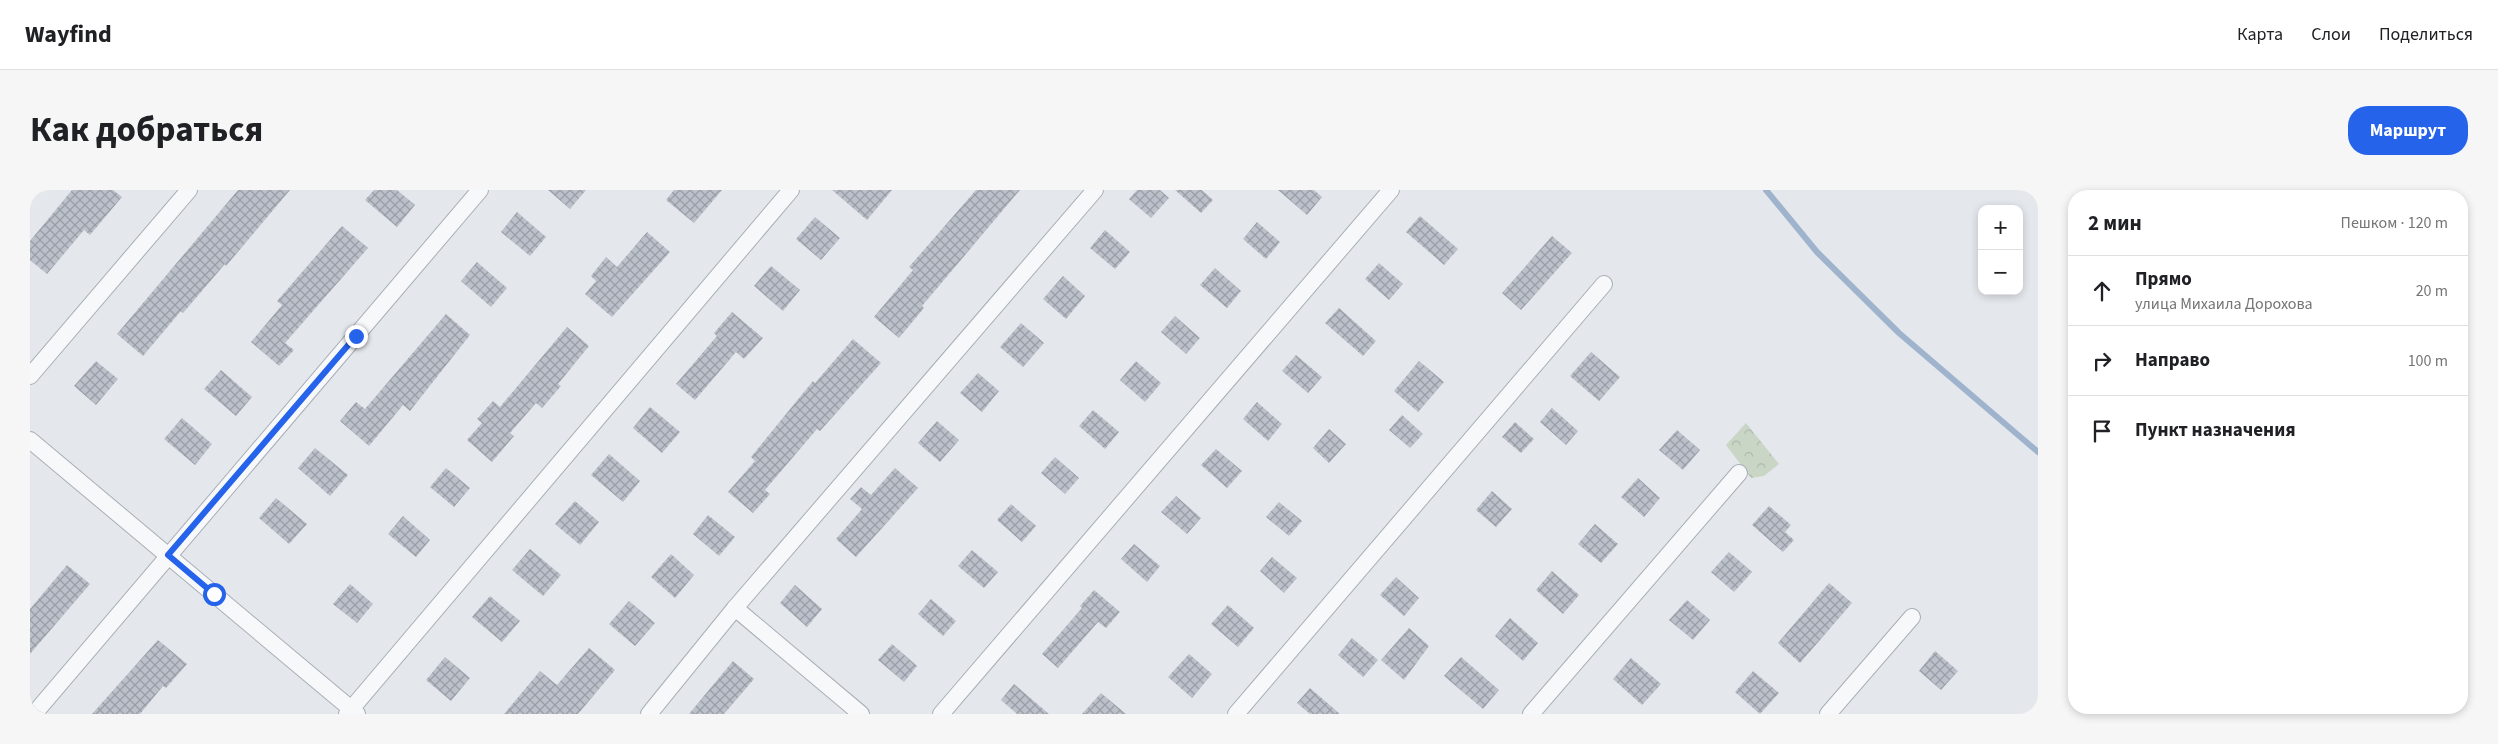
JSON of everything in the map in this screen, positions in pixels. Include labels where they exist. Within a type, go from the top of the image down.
[{"type":"street","points":[[30,376],[189,190]]},
{"type":"street","points":[[34,714],[480,190]]},
{"type":"street","points":[[30,440],[352,712],[791,190]]},
{"type":"street","points":[[649,714],[735,608],[1095,190]]},
{"type":"street","points":[[941,714],[1391,190]]},
{"type":"street","points":[[1236,714],[1604,284]]},
{"type":"street","points":[[1531,714],[1739,473]]},
{"type":"street","points":[[735,608],[861,714]]},
{"type":"street","points":[[1828,714],[1912,617]]},
{"type":"green space","points":[[1746,423],[1779,464],[1764,476],[1751,478],[1726,445]]},
{"type":"building","points":[[72,190],[113,190],[122,197],[90,235],[84,230],[47,274],[30,260],[30,241]]},
{"type":"building","points":[[238,190],[290,190],[226,266],[225,264],[183,313],[181,311],[143,356],[117,334]]},
{"type":"building","points":[[374,190],[397,190],[415,205],[397,227],[365,200]]},
{"type":"building","points":[[548,190],[586,190],[570,209]]},
{"type":"building","points":[[674,190],[722,190],[694,223],[666,200]]},
{"type":"building","points":[[832,190],[892,190],[867,220]]},
{"type":"building","points":[[976,190],[1020,190],[922,306],[924,308],[899,338],[874,317],[913,270],[909,267]]},
{"type":"building","points":[[1137,190],[1160,190],[1169,198],[1151,218],[1129,199]]},
{"type":"building","points":[[1175,190],[1202,190],[1213,200],[1201,213]]},
{"type":"building","points":[[1278,190],[1314,190],[1322,197],[1307,215]]},
{"type":"building","points":[[517,212],[546,237],[530,256],[501,232]]},
{"type":"building","points":[[1420,216],[1458,249],[1444,265],[1406,232]]},
{"type":"building","points":[[815,217],[840,238],[821,260],[796,239]]},
{"type":"building","points":[[1257,222],[1280,242],[1266,259],[1243,239]]},
{"type":"building","points":[[342,226],[368,248],[285,343],[294,350],[279,366],[251,342],[282,305],[277,301]]},
{"type":"building","points":[[1105,230],[1130,252],[1115,269],[1090,248]]},
{"type":"building","points":[[647,232],[670,252],[612,317],[585,294],[596,281],[591,276],[606,257],[617,267]]},
{"type":"building","points":[[1552,236],[1572,253],[1521,310],[1502,293]]},
{"type":"building","points":[[477,262],[507,288],[491,307],[461,281]]},
{"type":"building","points":[[1379,263],[1403,284],[1389,300],[1365,279]]},
{"type":"building","points":[[771,266],[800,290],[783,311],[754,286]]},
{"type":"building","points":[[1215,268],[1241,291],[1227,308],[1200,285]]},
{"type":"building","points":[[1063,276],[1085,296],[1066,319],[1043,299]]},
{"type":"building","points":[[1339,308],[1376,341],[1363,356],[1325,323]]},
{"type":"building","points":[[732,312],[763,338],[744,359],[736,352],[695,400],[676,384],[717,336],[714,333]]},
{"type":"building","points":[[446,314],[470,335],[410,411],[403,405],[369,446],[340,421],[356,402],[365,409]]},
{"type":"building","points":[[1175,316],[1200,338],[1186,354],[1161,332]]},
{"type":"building","points":[[1021,323],[1044,343],[1023,367],[1000,347]]},
{"type":"building","points":[[567,327],[589,346],[558,384],[561,386],[542,408],[536,403],[510,433],[514,436],[492,462],[467,440],[482,423],[477,419],[493,401],[500,407]]},
{"type":"building","points":[[853,339],[881,363],[820,431],[817,429],[765,490],[770,494],[753,513],[728,492],[755,461],[751,457],[813,381],[815,383]]},
{"type":"building","points":[[1591,352],[1620,377],[1599,401],[1570,376]]},
{"type":"building","points":[[1296,355],[1322,377],[1308,393],[1282,371]]},
{"type":"building","points":[[96,361],[118,379],[96,405],[74,386]]},
{"type":"building","points":[[1136,361],[1161,383],[1145,402],[1120,380]]},
{"type":"building","points":[[1419,361],[1444,382],[1418,412],[1394,391]]},
{"type":"building","points":[[221,370],[252,397],[236,416],[204,389]]},
{"type":"building","points":[[978,373],[999,391],[982,412],[960,393]]},
{"type":"building","points":[[1257,402],[1282,424],[1268,441],[1243,419]]},
{"type":"building","points":[[650,407],[680,432],[662,453],[633,428]]},
{"type":"building","points":[[1552,408],[1578,431],[1566,445],[1540,422]]},
{"type":"building","points":[[1093,410],[1119,432],[1105,449],[1079,426]]},
{"type":"building","points":[[1402,415],[1423,434],[1410,448],[1389,430]]},
{"type":"building","points":[[182,418],[212,444],[195,465],[164,439]]},
{"type":"building","points":[[937,421],[959,440],[940,462],[918,443]]},
{"type":"building","points":[[1515,422],[1534,439],[1521,453],[1502,437]]},
{"type":"building","points":[[1329,429],[1346,444],[1329,463],[1313,448]]},
{"type":"building","points":[[1677,430],[1700,450],[1683,470],[1659,450]]},
{"type":"building","points":[[315,448],[348,475],[330,496],[298,468]]},
{"type":"building","points":[[1216,449],[1242,471],[1227,488],[1201,465]]},
{"type":"building","points":[[609,454],[640,481],[623,502],[591,475]]},
{"type":"building","points":[[1055,457],[1079,478],[1065,494],[1041,473]]},
{"type":"building","points":[[446,468],[470,488],[454,507],[430,487]]},
{"type":"building","points":[[895,468],[918,488],[856,557],[836,539],[862,509],[850,499],[861,487],[871,495]]},
{"type":"building","points":[[1638,478],[1660,498],[1644,517],[1621,497]]},
{"type":"building","points":[[1492,491],[1512,509],[1496,527],[1476,510]]},
{"type":"building","points":[[1176,496],[1201,518],[1187,534],[1161,512]]},
{"type":"building","points":[[276,498],[307,524],[289,544],[259,518]]},
{"type":"building","points":[[575,501],[599,522],[580,545],[555,524]]},
{"type":"building","points":[[1279,502],[1302,521],[1289,536],[1266,517]]},
{"type":"building","points":[[1011,504],[1036,526],[1022,542],[997,520]]},
{"type":"building","points":[[1769,506],[1791,525],[1785,532],[1794,540],[1783,552],[1752,525]]},
{"type":"building","points":[[708,515],[735,537],[719,556],[693,534]]},
{"type":"building","points":[[403,516],[430,540],[416,557],[388,534]]},
{"type":"building","points":[[1595,524],[1618,544],[1601,563],[1578,544]]},
{"type":"building","points":[[1134,544],[1160,566],[1147,582],[1121,559]]},
{"type":"building","points":[[530,549],[561,575],[543,596],[512,570]]},
{"type":"building","points":[[972,550],[998,572],[984,588],[958,566]]},
{"type":"building","points":[[1729,552],[1752,572],[1734,592],[1711,572]]},
{"type":"building","points":[[671,554],[694,575],[675,598],[651,577]]},
{"type":"building","points":[[1272,557],[1297,578],[1284,593],[1260,571]]},
{"type":"building","points":[[67,565],[90,584],[30,654],[30,609]]},
{"type":"building","points":[[1552,571],[1579,595],[1563,614],[1536,590]]},
{"type":"building","points":[[1396,577],[1419,598],[1404,616],[1380,595]]},
{"type":"building","points":[[1829,583],[1852,603],[1800,663],[1778,643]]},
{"type":"building","points":[[350,584],[373,604],[357,623],[333,604]]},
{"type":"building","points":[[795,585],[822,609],[807,627],[780,603]]},
{"type":"building","points":[[1094,590],[1120,612],[1106,628],[1098,622],[1058,668],[1042,654],[1082,608],[1080,606]]},
{"type":"building","points":[[490,596],[520,621],[502,642],[472,617]]},
{"type":"building","points":[[931,599],[956,621],[943,636],[918,614]]},
{"type":"building","points":[[1687,600],[1710,620],[1693,640],[1669,620]]},
{"type":"building","points":[[629,601],[655,623],[635,646],[609,624]]},
{"type":"building","points":[[1228,605],[1254,628],[1238,647],[1211,624]]},
{"type":"building","points":[[1510,618],[1538,643],[1523,661],[1495,636]]},
{"type":"building","points":[[1409,628],[1429,646],[1404,680],[1381,660]]},
{"type":"building","points":[[1352,638],[1378,660],[1363,677],[1338,655]]},
{"type":"building","points":[[158,640],[187,664],[166,688],[163,686],[140,714],[92,714]]},
{"type":"building","points":[[892,644],[917,666],[904,682],[878,660]]},
{"type":"building","points":[[589,648],[615,670],[578,714],[504,714],[540,671],[557,685]]},
{"type":"building","points":[[1935,651],[1958,671],[1941,690],[1919,671]]},
{"type":"building","points":[[1189,654],[1212,674],[1192,698],[1168,677]]},
{"type":"building","points":[[445,657],[470,678],[451,701],[426,680]]},
{"type":"building","points":[[1461,657],[1499,690],[1483,709],[1444,676]]},
{"type":"building","points":[[1631,658],[1661,684],[1642,705],[1613,679]]},
{"type":"building","points":[[733,661],[754,679],[724,714],[689,714]]},
{"type":"building","points":[[1753,671],[1779,693],[1760,714],[1735,692]]},
{"type":"building","points":[[1014,684],[1049,714],[1017,714],[1001,700]]},
{"type":"building","points":[[1310,688],[1340,714],[1310,714],[1297,703]]},
{"type":"building","points":[[1101,693],[1126,714],[1082,714]]},
{"type":"waterway","points":[[1766,190],[1817,252],[1899,333],[2038,452]]},
{"type":"route","points":[[214,594],[168,555],[356,336]]}]
